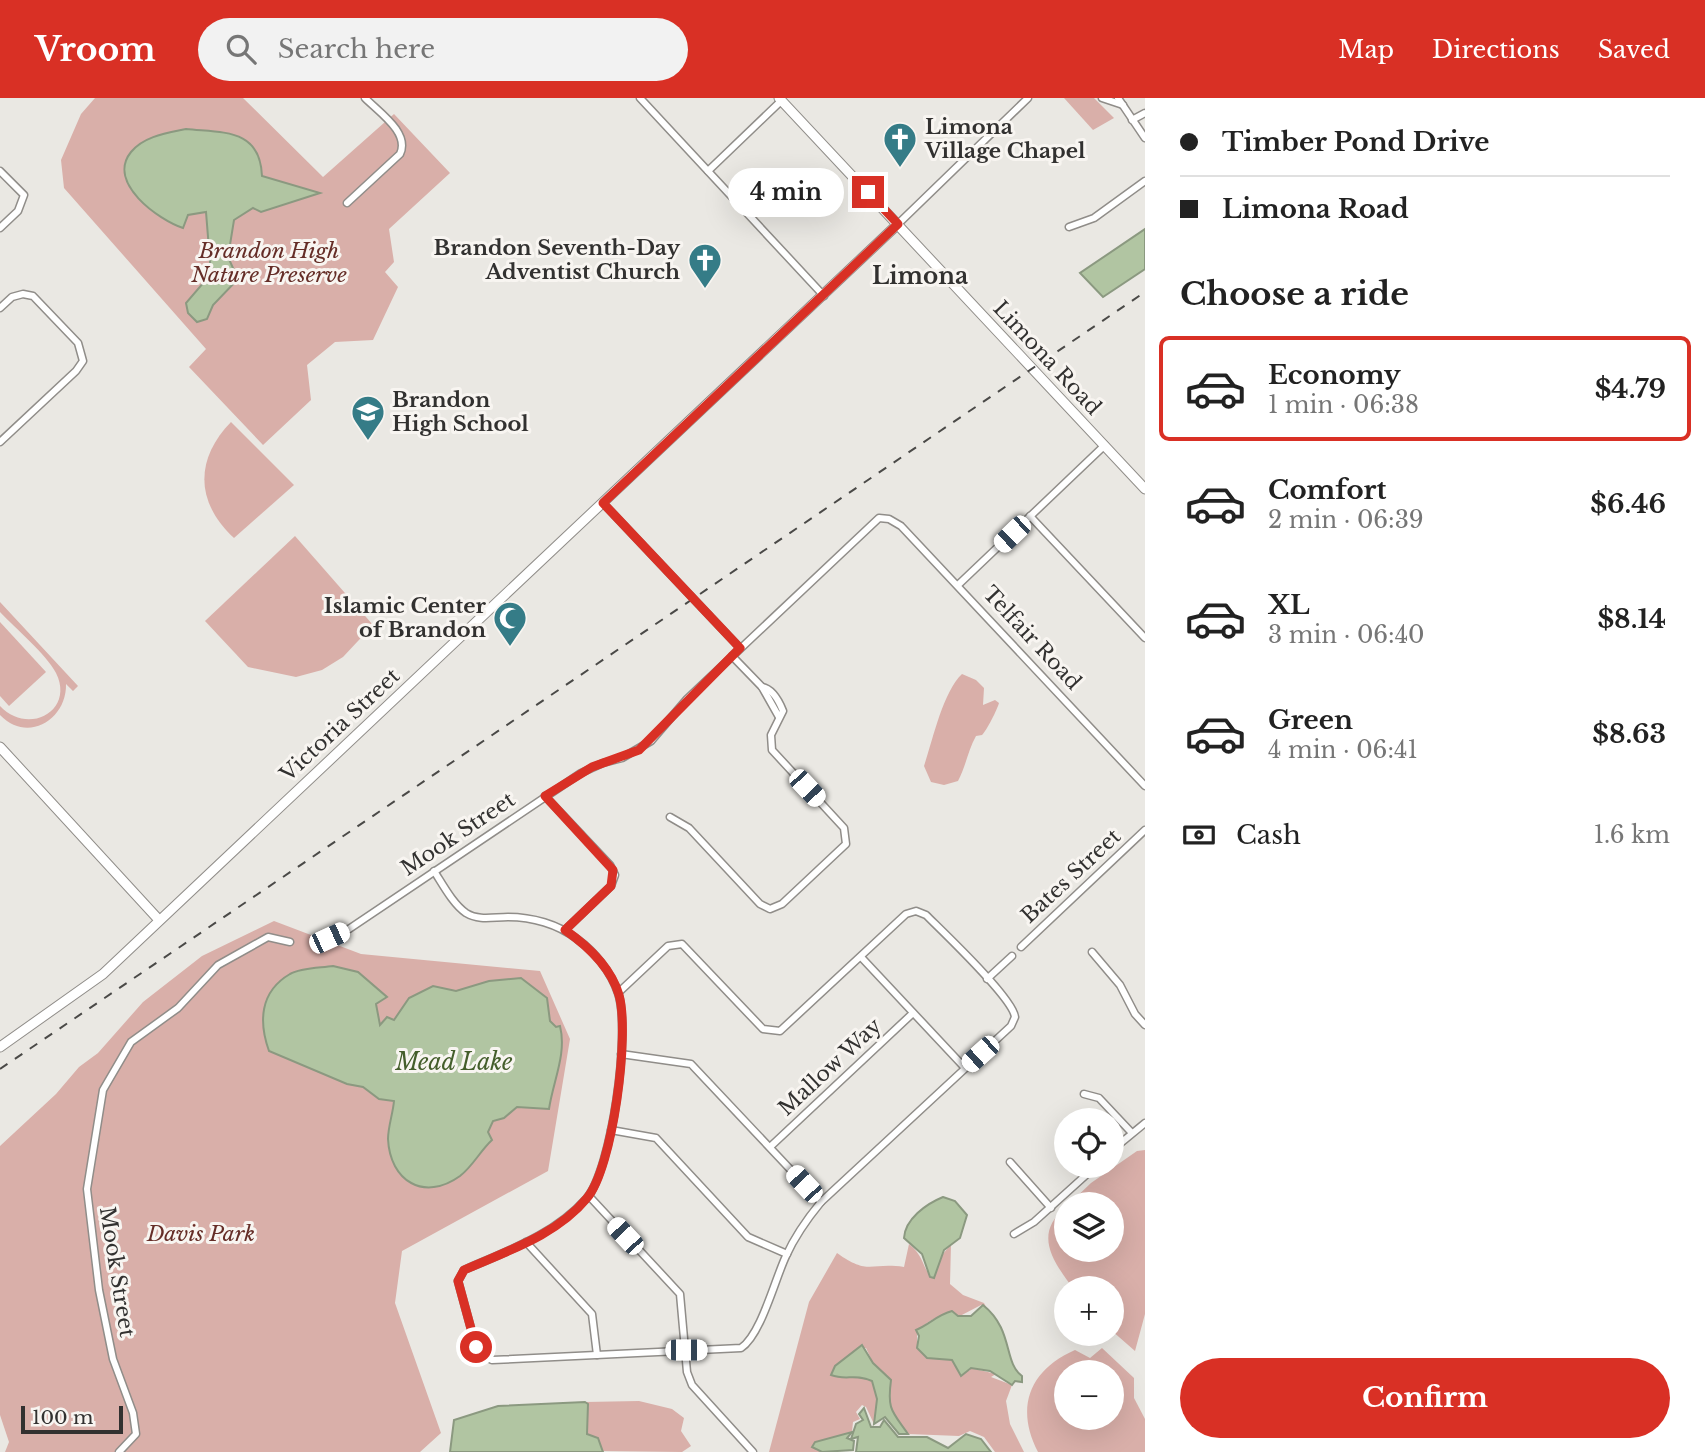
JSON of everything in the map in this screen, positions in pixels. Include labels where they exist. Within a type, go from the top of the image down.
[{"type":"street","points":[[347,203],[400,154],[404,146],[403,137],[365,98]]},
{"type":"street","points":[[640,98],[824,296]]},
{"type":"street","name":"Victoria Street","points":[[0,1047],[83,991],[824,296],[1028,98]]},
{"type":"street","points":[[1102,98],[1122,105]]},
{"type":"street","points":[[1118,98],[1145,138]]},
{"type":"street","points":[[708,171],[780,99]]},
{"type":"street","name":"Limona Road","points":[[780,99],[1145,489]]},
{"type":"street","points":[[1132,120],[1145,113]]},
{"type":"street","points":[[0,171],[24,195],[18,211],[0,228]]},
{"type":"street","points":[[1069,227],[1094,218],[1145,181]]},
{"type":"street","points":[[0,308],[12,297],[23,294],[33,296],[78,343],[83,361],[76,371],[0,442]]},
{"type":"street","points":[[958,585],[1105,445]]},
{"type":"street","points":[[603,503],[740,648]]},
{"type":"street","points":[[1030,516],[1145,638]]},
{"type":"street","name":"Mook Street","points":[[329,938],[349,929],[592,767],[639,750],[740,648],[879,518],[889,519]]},
{"type":"street","name":"Telfair Road","points":[[889,519],[901,526],[958,585],[1145,786]]},
{"type":"street","points":[[670,817],[689,828],[760,904],[770,909],[782,904],[843,848],[848,838],[844,828],[772,750],[771,739],[783,711],[768,689],[761,687],[732,656]]},
{"type":"street","points":[[0,747],[159,919]]},
{"type":"street","points":[[545,796],[610,865],[615,875],[611,886],[565,930]]},
{"type":"street","name":"Bates Street","points":[[1021,947],[1145,830]]},
{"type":"street","points":[[434,871],[459,906],[470,915],[479,918],[525,919],[565,930],[595,955],[618,993],[623,1016],[611,1130],[604,1167],[589,1196],[563,1223],[464,1270],[458,1281],[480,1354],[492,1360],[736,1350],[746,1345],[786,1254],[802,1225],[821,1202],[1014,1021],[1013,1007],[926,915],[916,911],[906,914],[785,1028],[774,1033],[763,1028],[682,944],[668,946],[618,993]]},
{"type":"street","name":"Mook Street","points":[[120,1452],[136,1434],[133,1413],[113,1359],[99,1290],[87,1189],[103,1090],[131,1042],[178,1008],[218,965],[268,937],[290,942]]},
{"type":"street","points":[[1092,952],[1120,985],[1135,1014],[1145,1026]]},
{"type":"street","points":[[987,979],[1012,956]]},
{"type":"street","points":[[861,957],[965,1068]]},
{"type":"street","name":"Mallow Way","points":[[770,1147],[913,1013]]},
{"type":"street","points":[[621,1054],[691,1064],[821,1202]]},
{"type":"street","points":[[1084,1094],[1099,1098],[1131,1132]]},
{"type":"street","points":[[1124,1139],[1145,1122]]},
{"type":"street","points":[[611,1130],[656,1138],[748,1237],[786,1254]]},
{"type":"street","points":[[1010,1162],[1051,1208]]},
{"type":"street","points":[[1014,1234],[1051,1208],[1083,1178]]},
{"type":"street","points":[[589,1196],[680,1294],[692,1385],[753,1452]]},
{"type":"street","points":[[526,1242],[592,1314],[597,1355]]},
{"type":"green space","name":"Brandon High Nature Preserve","points":[[95,98],[243,98],[323,177],[394,114],[450,173],[389,229],[394,262],[385,272],[398,287],[373,340],[335,342],[307,365],[311,400],[263,445],[189,367],[206,349],[64,188],[61,160],[81,114]]},
{"type":"green space","points":[[1064,98],[1094,98],[1114,118],[1093,130]]},
{"type":"green space","points":[[231,422],[294,485],[234,538],[212,510],[204,480],[211,451]]},
{"type":"green space","points":[[295,536],[373,625],[343,657],[322,670],[296,677],[248,667],[205,621]]},
{"type":"green space","points":[[0,602],[78,686],[73,691],[66,684],[65,697],[60,708],[44,724],[22,727],[0,715],[0,706],[11,715],[23,719],[46,715],[54,708],[59,698],[60,687],[56,673],[45,658],[0,612]]},
{"type":"green space","points":[[0,622],[46,672],[9,706],[0,696]]},
{"type":"green space","points":[[962,674],[976,680],[984,688],[983,705],[995,700],[999,703],[982,735],[976,736],[958,781],[944,785],[931,782],[924,766],[944,704]]},
{"type":"green space","name":"Davis Park","points":[[274,921],[361,954],[540,971],[570,1039],[548,1171],[402,1251],[395,1303],[441,1433],[420,1452],[5,1452],[9,1442],[0,1415],[0,1146],[56,1094],[79,1067],[98,1053],[143,1002],[202,956]]},
{"type":"green space","points":[[1145,1150],[1145,1314],[1135,1351],[1124,1341],[1124,1276],[1064,1276],[1056,1262],[1124,1262],[1124,1192],[1082,1192],[1098,1178],[1124,1178],[1124,1160],[1137,1151]]},
{"type":"green space","points":[[1054,1220],[1054,1258],[1049,1246],[1050,1227]]},
{"type":"green space","points":[[909,1244],[933,1278],[939,1259],[951,1244],[950,1284],[963,1295],[984,1303],[986,1307],[981,1305],[958,1317],[941,1316],[930,1321],[917,1333],[917,1348],[927,1358],[952,1360],[969,1371],[971,1368],[996,1374],[991,1377],[1012,1385],[1006,1401],[1010,1424],[1024,1452],[995,1452],[984,1437],[970,1431],[959,1436],[908,1434],[892,1410],[891,1380],[873,1363],[866,1348],[846,1357],[832,1375],[872,1381],[877,1399],[874,1424],[866,1407],[862,1405],[856,1412],[860,1419],[853,1422],[852,1432],[815,1442],[816,1450],[822,1452],[769,1452],[809,1302],[837,1253],[863,1266],[904,1267]]},
{"type":"green space","points":[[1102,1348],[1115,1360],[1057,1360],[1075,1350],[1090,1358]]},
{"type":"green space","points":[[1054,1362],[1054,1430],[1124,1430],[1124,1369],[1134,1378],[1134,1398],[1145,1419],[1145,1452],[1038,1452],[1031,1436],[1027,1406],[1037,1379]]},
{"type":"green space","points":[[639,1401],[672,1409],[684,1418],[681,1431],[691,1446],[682,1452],[602,1451],[598,1438],[587,1434],[588,1405],[585,1402]]},
{"type":"water","points":[[186,129],[237,136],[247,141],[254,149],[260,160],[262,176],[320,193],[261,212],[253,208],[234,220],[228,257],[238,279],[213,305],[207,319],[197,322],[188,313],[186,303],[211,274],[206,212],[188,215],[183,228],[173,224],[149,209],[139,199],[125,176],[125,164],[131,152],[142,142]]},
{"type":"water","points":[[1145,229],[1145,269],[1103,297],[1080,273]]},
{"type":"water","name":"Mead Lake","points":[[333,966],[358,972],[387,997],[376,1004],[380,1025],[387,1017],[394,1020],[409,998],[433,986],[456,991],[489,981],[521,978],[547,998],[550,1021],[556,1027],[560,1026],[561,1057],[549,1109],[517,1107],[504,1118],[493,1121],[488,1132],[492,1140],[465,1172],[447,1184],[422,1187],[411,1183],[402,1176],[390,1154],[388,1134],[394,1101],[379,1099],[363,1087],[347,1084],[269,1051],[263,1019],[267,999],[272,990],[294,972]]},
{"type":"water","points":[[943,1197],[955,1201],[967,1215],[960,1238],[944,1250],[934,1278],[930,1277],[922,1254],[904,1238],[912,1219]]},
{"type":"water","points":[[983,1305],[1000,1325],[1012,1363],[1022,1376],[1022,1382],[1015,1381],[1012,1385],[990,1371],[971,1368],[961,1376],[952,1360],[927,1358],[917,1348],[919,1336],[916,1330],[952,1311],[958,1316],[971,1316]]},
{"type":"water","points":[[862,1345],[873,1363],[891,1380],[890,1404],[908,1434],[899,1434],[885,1417],[874,1424],[877,1399],[872,1381],[831,1375],[835,1366]]},
{"type":"water","points":[[588,1404],[587,1434],[598,1438],[603,1452],[450,1452],[454,1420],[498,1406]]},
{"type":"water","points":[[864,1408],[871,1427],[880,1427],[884,1420],[898,1437],[927,1437],[948,1448],[966,1434],[981,1439],[991,1452],[856,1452],[858,1437],[851,1439],[856,1424],[863,1420],[859,1414]]},
{"type":"water","points":[[852,1432],[847,1438],[854,1441],[853,1450],[822,1452],[812,1447],[815,1442]]},
{"type":"railway","points":[[0,1069],[1145,292]]},
{"type":"place","name":"Limona Village Chapel","points":[[900,169]]},
{"type":"place","name":"Brandon Seventh-Day Adventist Church","points":[[705,290]]},
{"type":"place","name":"Brandon High School","points":[[368,442]]},
{"type":"place","name":"Islamic Center of Brandon","points":[[510,648]]},
{"type":"district","name":"Limona","points":[[920,276]]},
{"type":"route","points":[[476,1347],[458,1281],[464,1270],[563,1223],[589,1196],[604,1167],[623,1036],[623,1016],[618,993],[608,972],[580,940],[565,930],[611,886],[615,875],[610,865],[545,796],[592,767],[622,758],[651,741],[687,699],[740,648],[603,503],[898,224],[868,192]]}]
